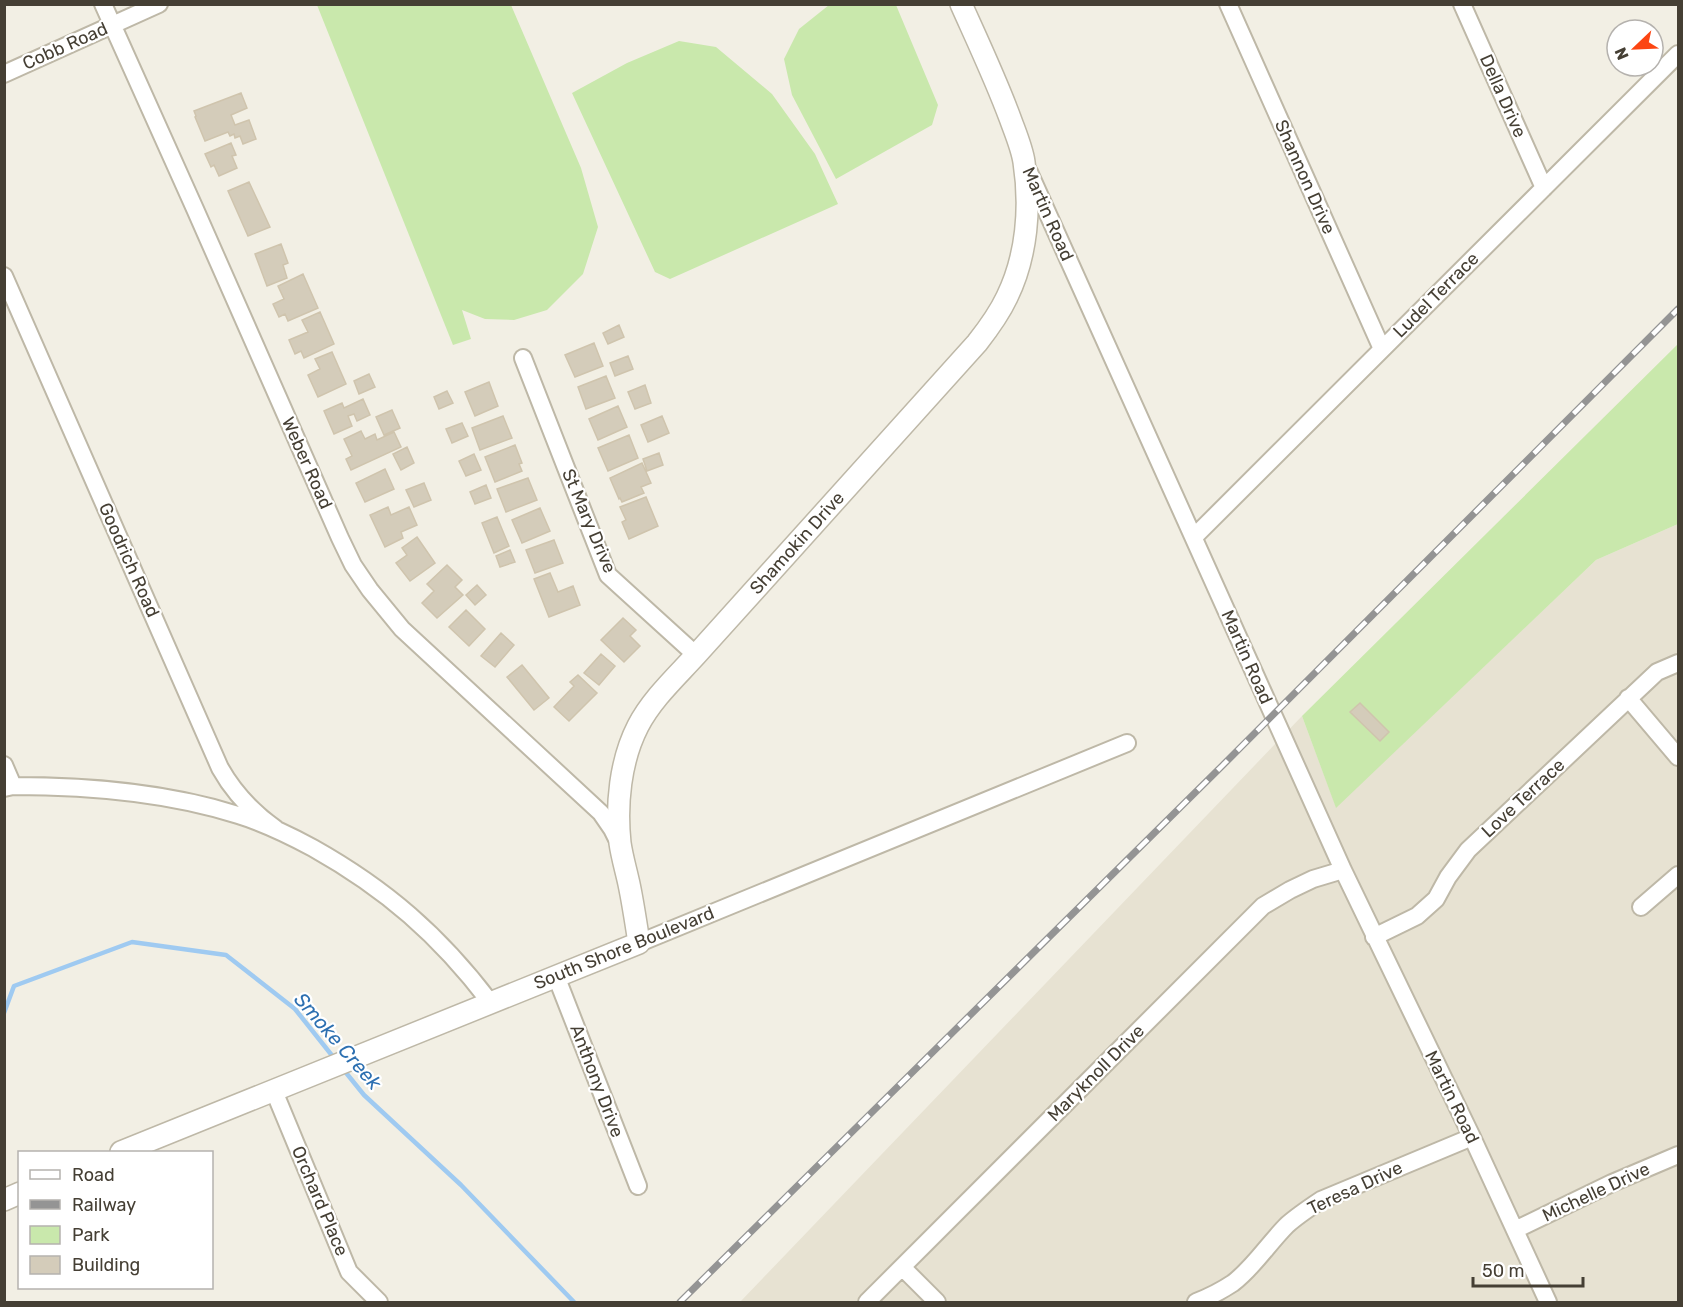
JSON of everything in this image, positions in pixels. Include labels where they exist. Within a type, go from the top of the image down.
[{"type":"street","name":"Weber Road","points":[[103,4],[353,565],[402,629],[601,813],[621,846]]},
{"type":"street","name":"Cobb Road","points":[[4,74],[159,4]]},
{"type":"street","name":"Martin Road","points":[[961,4],[1002,96],[1024,160],[1343,870],[1472,1137],[1548,1302]]},
{"type":"street","name":"Shannon Drive","points":[[1228,4],[1382,349]]},
{"type":"street","name":"Della Drive","points":[[1462,4],[1544,188]]},
{"type":"street","name":"Ludel Terrace","points":[[1194,537],[1678,54]]},
{"type":"street","name":"Shamokin Drive","points":[[639,943],[621,846],[619,805],[623,769],[638,727],[651,705],[977,343],[993,322],[1007,298],[1023,251],[1027,218],[1024,160]]},
{"type":"street","name":"Goodrich Road","points":[[4,276],[220,768],[240,798],[259,817],[276,829]]},
{"type":"street","name":"St Mary Drive","points":[[523,358],[608,575],[696,655]]},
{"type":"street","name":"Love Terrace","points":[[1374,937],[1417,916],[1436,899],[1448,877],[1468,850],[1657,672],[1678,663]]},
{"type":"street","points":[[1628,698],[1678,757]]},
{"type":"street","name":"South Shore Boulevard","points":[[124,1151],[1127,743]]},
{"type":"street","points":[[4,765],[9,787],[93,789],[162,796],[240,815],[276,829],[334,860],[406,911],[444,947],[490,1002]]},
{"type":"street","name":"Maryknoll Drive","points":[[867,1302],[1263,906],[1312,879],[1343,870]]},
{"type":"street","points":[[1641,907],[1678,875]]},
{"type":"street","name":"Anthony Drive","points":[[556,976],[638,1186]]},
{"type":"street","name":"Orchard Place","points":[[274,1091],[349,1272],[377,1302]]},
{"type":"street","name":"Teresa Drive","points":[[1196,1302],[1214,1295],[1233,1283],[1286,1226],[1321,1200],[1472,1137]]},
{"type":"street","name":"Michelle Drive","points":[[1515,1230],[1612,1183],[1678,1155]]},
{"type":"street","points":[[902,1267],[937,1302]]},
{"type":"shaded area","points":[[1678,524],[1678,1302],[740,1302],[1302,716],[1336,807],[1596,560]]},
{"type":"green space","points":[[317,5],[511,5],[581,168],[598,227],[583,274],[547,310],[514,320],[485,319],[462,310],[471,339],[453,345]]},
{"type":"green space","points":[[829,5],[896,5],[938,105],[932,125],[836,179],[792,95],[784,59],[799,29]]},
{"type":"green space","points":[[679,41],[716,47],[772,94],[815,154],[838,204],[670,279],[655,272],[572,93],[627,63]]},
{"type":"green space","points":[[1678,344],[1678,524],[1596,560],[1336,808],[1302,716]]},
{"type":"building","points":[[241,93],[247,108],[231,115],[235,125],[249,120],[256,139],[243,144],[240,136],[235,138],[234,134],[230,136],[228,132],[205,141],[194,111]]},
{"type":"building","points":[[231,143],[236,155],[232,156],[237,168],[219,176],[214,165],[211,167],[205,154]]},
{"type":"building","points":[[249,182],[270,227],[248,236],[228,191]]},
{"type":"building","points":[[281,244],[288,263],[283,265],[287,278],[267,286],[255,254]]},
{"type":"building","points":[[303,274],[318,308],[288,321],[285,314],[279,317],[273,304],[284,299],[278,286]]},
{"type":"building","points":[[320,312],[334,344],[304,358],[301,351],[295,354],[289,340],[308,332],[302,320]]},
{"type":"building","points":[[619,325],[624,337],[608,344],[603,333]]},
{"type":"building","points":[[594,343],[603,366],[575,377],[565,355]]},
{"type":"building","points":[[332,352],[346,384],[318,397],[308,375],[320,369],[315,359]]},
{"type":"building","points":[[628,356],[633,369],[615,376],[610,363]]},
{"type":"building","points":[[369,374],[375,387],[359,394],[354,381]]},
{"type":"building","points":[[606,376],[615,398],[586,409],[578,387]]},
{"type":"building","points":[[489,382],[498,406],[475,416],[465,392]]},
{"type":"building","points":[[645,385],[651,403],[635,409],[628,392]]},
{"type":"building","points":[[447,391],[453,403],[439,409],[434,397]]},
{"type":"building","points":[[363,399],[370,415],[357,421],[354,414],[348,416],[352,426],[334,434],[324,411],[342,403],[344,408]]},
{"type":"building","points":[[618,406],[627,427],[598,440],[589,419]]},
{"type":"building","points":[[392,410],[400,428],[384,435],[376,417]]},
{"type":"building","points":[[503,416],[512,438],[480,450],[472,428]]},
{"type":"building","points":[[662,416],[669,433],[648,442],[641,425]]},
{"type":"building","points":[[462,423],[468,436],[452,443],[446,429]]},
{"type":"building","points":[[361,431],[365,439],[375,434],[377,440],[394,432],[401,447],[351,470],[346,459],[352,456],[344,439]]},
{"type":"building","points":[[629,435],[638,458],[608,471],[598,448]]},
{"type":"building","points":[[515,445],[522,463],[519,464],[522,471],[495,482],[485,457]]},
{"type":"building","points":[[407,447],[414,463],[401,470],[393,454]]},
{"type":"building","points":[[659,453],[663,465],[647,471],[643,459]]},
{"type":"building","points":[[474,454],[481,470],[466,476],[459,461]]},
{"type":"building","points":[[642,463],[651,483],[641,487],[644,493],[622,502],[610,478]]},
{"type":"building","points":[[385,469],[394,489],[365,502],[356,483]]},
{"type":"building","points":[[528,478],[537,500],[506,512],[497,489]]},
{"type":"building","points":[[424,483],[431,500],[414,507],[406,490]]},
{"type":"building","points":[[486,485],[491,498],[475,504],[470,492]]},
{"type":"building","points":[[646,497],[658,526],[629,539],[622,522],[626,520],[620,507]]},
{"type":"building","points":[[388,507],[391,515],[409,507],[417,525],[401,532],[403,538],[385,547],[370,515]]},
{"type":"building","points":[[540,508],[550,531],[522,543],[512,520]]},
{"type":"building","points":[[497,517],[509,546],[494,553],[482,523]]},
{"type":"building","points":[[417,537],[435,563],[410,581],[396,563],[407,555],[402,548]]},
{"type":"building","points":[[554,540],[563,563],[535,573],[526,550]]},
{"type":"building","points":[[510,550],[515,562],[500,567],[496,556]]},
{"type":"building","points":[[447,565],[462,580],[455,587],[463,595],[437,618],[422,603],[434,591],[427,584]]},
{"type":"building","points":[[550,573],[558,592],[573,586],[580,605],[549,617],[534,579]]},
{"type":"building","points":[[477,585],[486,595],[475,605],[466,595]]},
{"type":"building","points":[[466,610],[485,629],[469,646],[449,627]]},
{"type":"building","points":[[623,618],[636,630],[630,636],[640,646],[624,662],[601,640]]},
{"type":"building","points":[[501,633],[514,645],[495,667],[481,656]]},
{"type":"building","points":[[601,654],[615,666],[599,685],[584,673]]},
{"type":"building","points":[[522,665],[549,698],[534,710],[507,677]]},
{"type":"building","points":[[578,675],[597,693],[569,721],[554,707],[574,686],[570,682]]},
{"type":"building","points":[[1360,703],[1389,732],[1380,741],[1350,712]]},
{"type":"waterway","name":"Smoke Creek","points":[[4,1013],[14,986],[132,942],[226,955],[295,1009],[334,1058]]},
{"type":"waterway","name":"Smoke Creek","points":[[343,1069],[364,1095],[461,1185],[574,1302]]},
{"type":"railway","points":[[680,1302],[1222,766],[1678,309]]}]
